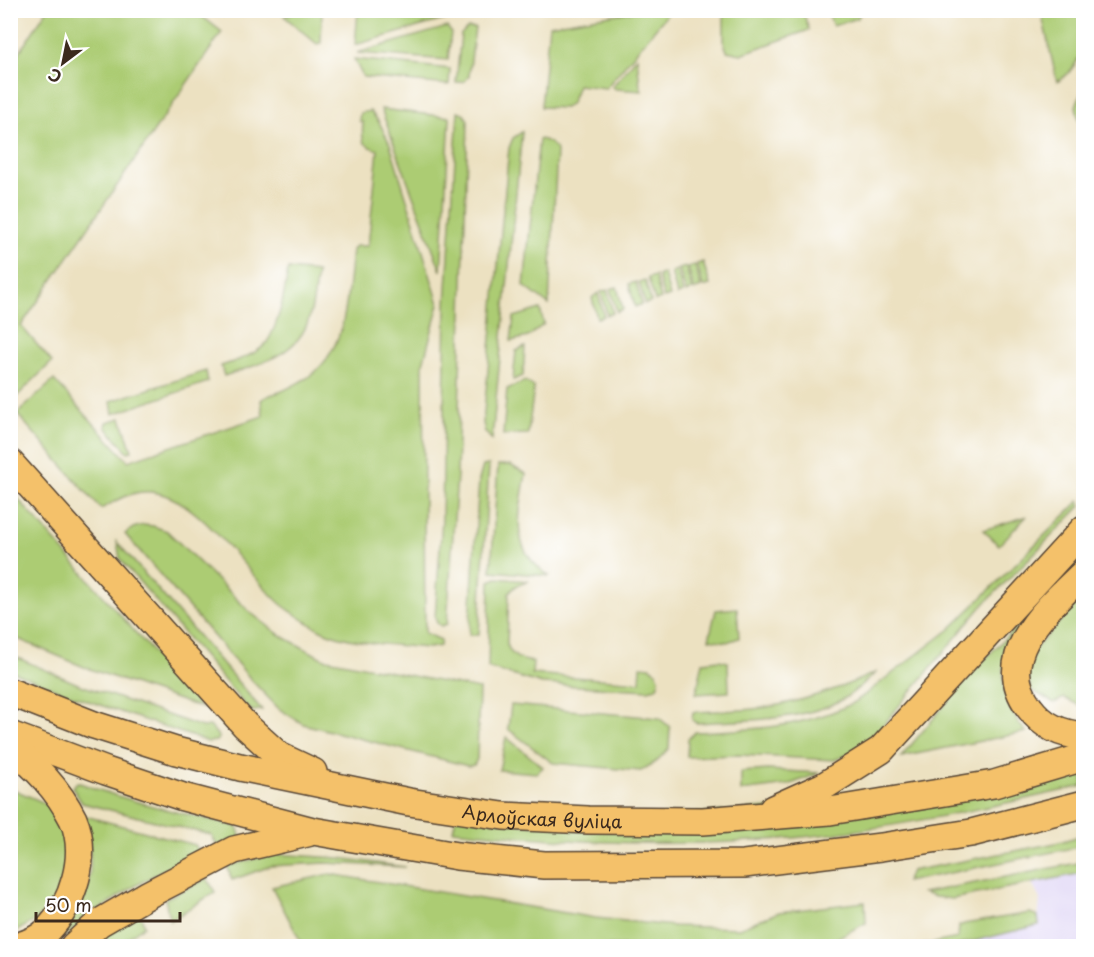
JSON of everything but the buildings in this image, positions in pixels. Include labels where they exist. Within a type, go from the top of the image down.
[{"type":"main road","points":[[10,463],[245,725],[279,756],[312,772],[370,793]]},
{"type":"main road","points":[[753,818],[824,786],[880,750],[1083,529]]},
{"type":"main road","points":[[1083,573],[1043,612],[1027,636],[1018,661],[1016,675],[1021,695],[1044,724],[1066,734],[1083,736]]},
{"type":"main road","name":"Арлоўская вуліца","points":[[10,692],[94,725],[176,751],[240,767],[409,802],[503,816],[600,820],[704,820],[830,811],[982,786],[1083,757]]},
{"type":"main road","points":[[10,735],[106,771],[183,796],[313,831],[457,856],[544,865],[744,864],[971,833],[1083,804]]},
{"type":"main road","points":[[10,746],[33,764],[54,788],[74,822],[78,847],[77,873],[62,912],[46,933],[19,946]]},
{"type":"main road","points":[[74,946],[99,923],[234,850],[313,831]]},
{"type":"shaded area","points":[[1083,873],[1083,946],[933,946],[1038,921],[1040,899],[1031,882]]},
{"type":"green space","points":[[47,10],[195,11],[222,32],[21,326],[52,362],[11,402],[11,65]]},
{"type":"green space","points":[[358,10],[454,11],[450,18],[355,45]]},
{"type":"green space","points":[[297,11],[322,11],[321,43],[317,44],[284,16]]},
{"type":"green space","points":[[636,11],[670,11],[606,88],[578,85],[571,103],[565,108],[541,107],[549,25]]},
{"type":"green space","points":[[724,11],[803,11],[809,30],[741,54],[727,51],[724,43]]},
{"type":"green space","points":[[827,11],[861,11],[858,18],[833,26]]},
{"type":"green space","points":[[1041,11],[1083,11],[1081,51],[1073,68],[1057,82]]},
{"type":"green space","points":[[447,27],[451,32],[448,60],[357,53]]},
{"type":"green space","points":[[468,28],[475,28],[469,76],[465,81],[456,83],[461,34]]},
{"type":"green space","points":[[637,57],[642,91],[612,87]]},
{"type":"green space","points":[[354,59],[450,69],[449,85],[363,77]]},
{"type":"green space","points":[[1083,88],[1083,143],[1076,106]]},
{"type":"green space","points":[[381,109],[450,117],[441,271]]},
{"type":"green space","points":[[370,111],[379,122],[390,144],[439,304],[423,364],[425,633],[441,640],[440,646],[429,648],[359,641],[332,635],[316,627],[282,605],[201,518],[163,494],[143,492],[132,494],[101,509],[17,414],[54,380],[128,461],[263,416],[261,400],[307,378],[321,366],[338,337],[347,302],[352,250],[355,246],[368,246],[378,150],[368,146],[363,140],[363,122],[359,121],[360,113]]},
{"type":"green space","points":[[458,111],[463,113],[468,120],[457,475],[447,624],[441,626],[435,618],[442,519],[446,304]]},
{"type":"green space","points":[[522,132],[492,440],[485,432],[483,423],[509,148],[513,138]]},
{"type":"green space","points":[[539,139],[550,143],[557,151],[549,305],[524,286]]},
{"type":"green space","points":[[703,262],[710,285],[703,287],[697,264]]},
{"type":"green space","points":[[695,265],[701,287],[694,290],[688,267]]},
{"type":"green space","points":[[686,267],[692,290],[686,292],[679,269]]},
{"type":"green space","points":[[288,269],[317,272],[312,307],[304,331],[296,342],[275,357],[224,376],[221,366],[252,354],[267,342],[272,334],[279,316]]},
{"type":"green space","points":[[677,270],[683,293],[677,295],[671,272]]},
{"type":"green space","points":[[664,273],[670,296],[664,298],[658,276]]},
{"type":"green space","points":[[655,276],[661,299],[655,301],[648,278]]},
{"type":"green space","points":[[645,280],[651,302],[645,304],[639,282]]},
{"type":"green space","points":[[636,282],[642,304],[635,307],[629,284]]},
{"type":"green space","points":[[617,287],[623,309],[617,312],[610,289]]},
{"type":"green space","points":[[607,290],[613,313],[607,315],[601,292]]},
{"type":"green space","points":[[598,293],[604,316],[597,318],[592,298]]},
{"type":"green space","points":[[540,309],[544,324],[528,337],[511,341],[514,317]]},
{"type":"green space","points":[[525,347],[523,376],[513,380],[516,351]]},
{"type":"green space","points":[[206,371],[208,382],[113,414],[111,401]]},
{"type":"green space","points":[[525,381],[534,387],[528,434],[503,435],[507,389]]},
{"type":"green space","points":[[121,418],[132,451],[128,452],[106,427],[107,422]]},
{"type":"green space","points":[[489,465],[479,635],[469,635],[479,480],[483,466]]},
{"type":"green space","points":[[498,465],[510,465],[526,474],[519,517],[522,543],[537,566],[550,576],[491,571]]},
{"type":"green space","points":[[11,491],[202,708],[84,667],[11,636]]},
{"type":"green space","points":[[1079,501],[1081,506],[982,606],[870,741],[850,754],[834,760],[738,755],[687,757],[688,739],[695,732],[777,726],[817,717],[855,702],[950,629]]},
{"type":"green space","points":[[1027,516],[999,545],[983,530]]},
{"type":"green space","points":[[143,525],[167,531],[251,613],[280,635],[322,658],[479,689],[477,759],[474,765],[468,766],[303,724],[279,709],[125,534]]},
{"type":"green space","points":[[117,542],[262,710],[252,711],[245,705],[120,559]]},
{"type":"green space","points":[[497,578],[529,581],[516,586],[509,593],[507,644],[517,657],[533,662],[532,674],[640,682],[641,666],[651,667],[659,677],[656,688],[648,690],[542,684],[488,668],[490,581]]},
{"type":"green space","points":[[1083,596],[1083,707],[1064,698],[1054,703],[1031,690],[1028,677],[1032,652]]},
{"type":"green space","points":[[737,608],[739,638],[727,642],[709,639],[716,610]]},
{"type":"green space","points":[[1022,621],[1007,656],[1003,680],[1010,708],[1026,732],[901,757],[975,669]]},
{"type":"green space","points":[[11,655],[78,684],[202,727],[210,726],[219,737],[216,741],[208,742],[68,694],[11,671]]},
{"type":"green space","points":[[719,660],[728,662],[729,692],[696,694],[703,662]]},
{"type":"green space","points":[[877,672],[845,698],[811,712],[753,720],[696,723],[692,720],[693,712],[753,709],[801,700],[847,685]]},
{"type":"green space","points":[[511,705],[659,718],[670,727],[669,748],[657,761],[641,771],[553,763],[508,729]]},
{"type":"green space","points":[[506,737],[543,767],[537,773],[499,770]]},
{"type":"green space","points":[[768,770],[820,773],[788,785],[741,791],[741,772]]},
{"type":"green space","points":[[1083,774],[1083,786],[1008,803],[856,831],[780,839],[698,843],[616,842],[534,838],[453,830],[456,817],[532,825],[1020,790]]},
{"type":"green space","points":[[77,782],[136,802],[237,826],[241,839],[218,847],[211,835],[82,803],[72,787]]},
{"type":"green space","points":[[10,788],[54,807],[65,832],[68,865],[58,898],[37,920],[11,934]]},
{"type":"green space","points":[[85,816],[195,845],[200,852],[123,893],[54,946],[41,946],[71,917],[87,889],[90,857]]},
{"type":"green space","points":[[1083,835],[1083,846],[906,882],[911,871],[1056,843]]},
{"type":"green space","points":[[274,854],[339,858],[405,867],[325,863],[271,866],[232,880],[227,866]]},
{"type":"green space","points":[[1083,862],[1083,873],[952,899],[923,893]]},
{"type":"green space","points":[[330,874],[596,918],[674,926],[739,928],[779,912],[865,902],[866,923],[835,939],[827,946],[303,946],[272,887]]},
{"type":"green space","points":[[207,878],[215,892],[170,921],[165,899]]},
{"type":"green space","points":[[140,911],[144,926],[116,946],[87,946]]},
{"type":"green space","points":[[1030,913],[1038,916],[1039,925],[954,946],[919,946],[958,938],[959,926],[964,924]]}]
